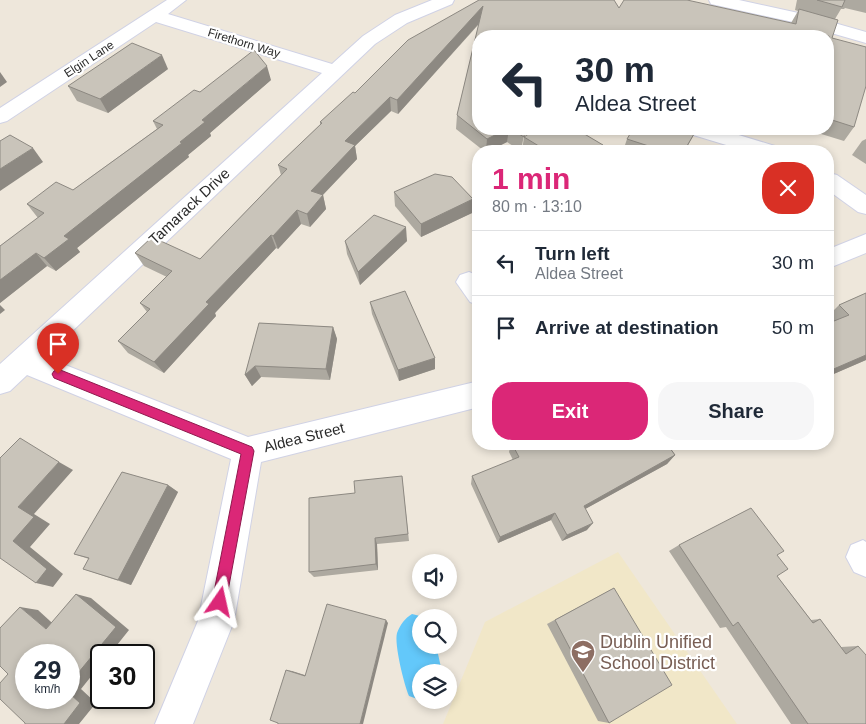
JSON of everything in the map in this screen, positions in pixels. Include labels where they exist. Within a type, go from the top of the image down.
[{"type":"street","name":"Elgin Lane","points":[[0,117],[178,0]]},
{"type":"street","name":"Tamarack Drive","points":[[0,382],[369,40],[401,19],[446,0]]},
{"type":"street","points":[[717,0],[797,18],[866,38]]},
{"type":"street","name":"Firethorn Way","points":[[155,16],[334,71]]},
{"type":"street","points":[[716,135],[749,145]]},
{"type":"street","points":[[834,184],[866,206]]},
{"type":"street","points":[[834,256],[866,243]]},
{"type":"street","name":"Aldea Street","points":[[23,361],[248,451],[472,396]]},
{"type":"street","points":[[174,724],[216,621],[248,451]]},
{"type":"shaded area","name":"Dublin Unified School District","points":[[618,552],[737,724],[443,724],[449,709],[457,709],[457,690],[485,622]]},
{"type":"water","points":[[412,614],[412,654],[438,654],[440,664],[412,664],[412,697],[409,696],[402,674],[396,638],[398,630]]},
{"type":"building","points":[[479,0],[614,0],[619,8],[624,0],[687,0],[796,24],[799,9],[838,20],[834,32],[834,30],[477,30],[483,6],[397,100],[390,97],[345,141],[355,145],[311,191],[323,195],[307,214],[297,210],[273,236],[271,235],[206,302],[209,304],[154,362],[118,341],[150,309],[140,303],[172,271],[135,253],[152,237],[200,259],[287,169],[278,165],[322,123],[320,122],[353,92],[355,93],[408,40]]},
{"type":"building","points":[[817,0],[845,0],[842,7]]},
{"type":"building","points":[[834,39],[866,47],[866,86],[854,127],[834,121]]},
{"type":"building","points":[[132,43],[162,55],[100,99],[68,86]]},
{"type":"building","points":[[254,50],[267,66],[202,120],[205,122],[180,142],[182,143],[64,236],[69,239],[44,258],[36,253],[0,280],[0,246],[44,213],[27,204],[56,182],[73,190],[163,125],[153,121],[194,90],[200,92]]},
{"type":"building","points":[[472,52],[472,127],[457,115]]},
{"type":"building","points":[[10,135],[33,148],[0,169],[0,141]]},
{"type":"building","points":[[482,135],[495,135],[487,139]]},
{"type":"building","points":[[527,135],[586,135],[603,145],[537,145],[524,137]]},
{"type":"building","points":[[629,135],[693,135],[688,145],[646,145],[627,139]]},
{"type":"building","points":[[435,174],[452,177],[472,199],[421,224],[394,192]]},
{"type":"building","points":[[374,215],[406,227],[358,272],[345,241]]},
{"type":"building","points":[[405,291],[435,358],[398,370],[370,302]]},
{"type":"building","points":[[866,293],[866,355],[834,369],[834,321],[849,315],[839,305]]},
{"type":"building","points":[[259,323],[333,327],[326,369],[255,366],[245,375]]},
{"type":"building","points":[[20,438],[59,462],[18,507],[34,517],[13,541],[47,569],[36,583],[0,558],[0,458]]},
{"type":"building","points":[[515,450],[671,450],[675,455],[584,506],[593,523],[567,535],[555,513],[500,537],[472,476],[519,457]]},
{"type":"building","points":[[122,472],[168,485],[118,580],[83,569],[89,558],[74,554]]},
{"type":"building","points":[[402,476],[408,534],[375,538],[376,564],[309,572],[309,498],[355,493],[354,481]]},
{"type":"building","points":[[751,508],[784,551],[777,555],[788,569],[777,576],[813,623],[820,619],[846,654],[858,646],[866,655],[866,724],[808,724],[738,622],[733,626],[679,545]]},
{"type":"building","points":[[614,588],[672,685],[609,723],[555,620]]},
{"type":"building","points":[[76,594],[116,627],[102,644],[90,644],[90,659],[80,671],[80,644],[15,644],[15,709],[75,709],[64,724],[25,724],[0,699],[0,683],[8,674],[0,666],[0,628],[20,607],[46,629]]},
{"type":"building","points":[[327,604],[386,620],[360,724],[278,724],[270,720],[286,670],[305,676]]},
{"type":"place","name":"Dublin Unified School District","points":[[583,673]]},
{"type":"route","points":[[58,374],[248,451],[220,602]]}]
